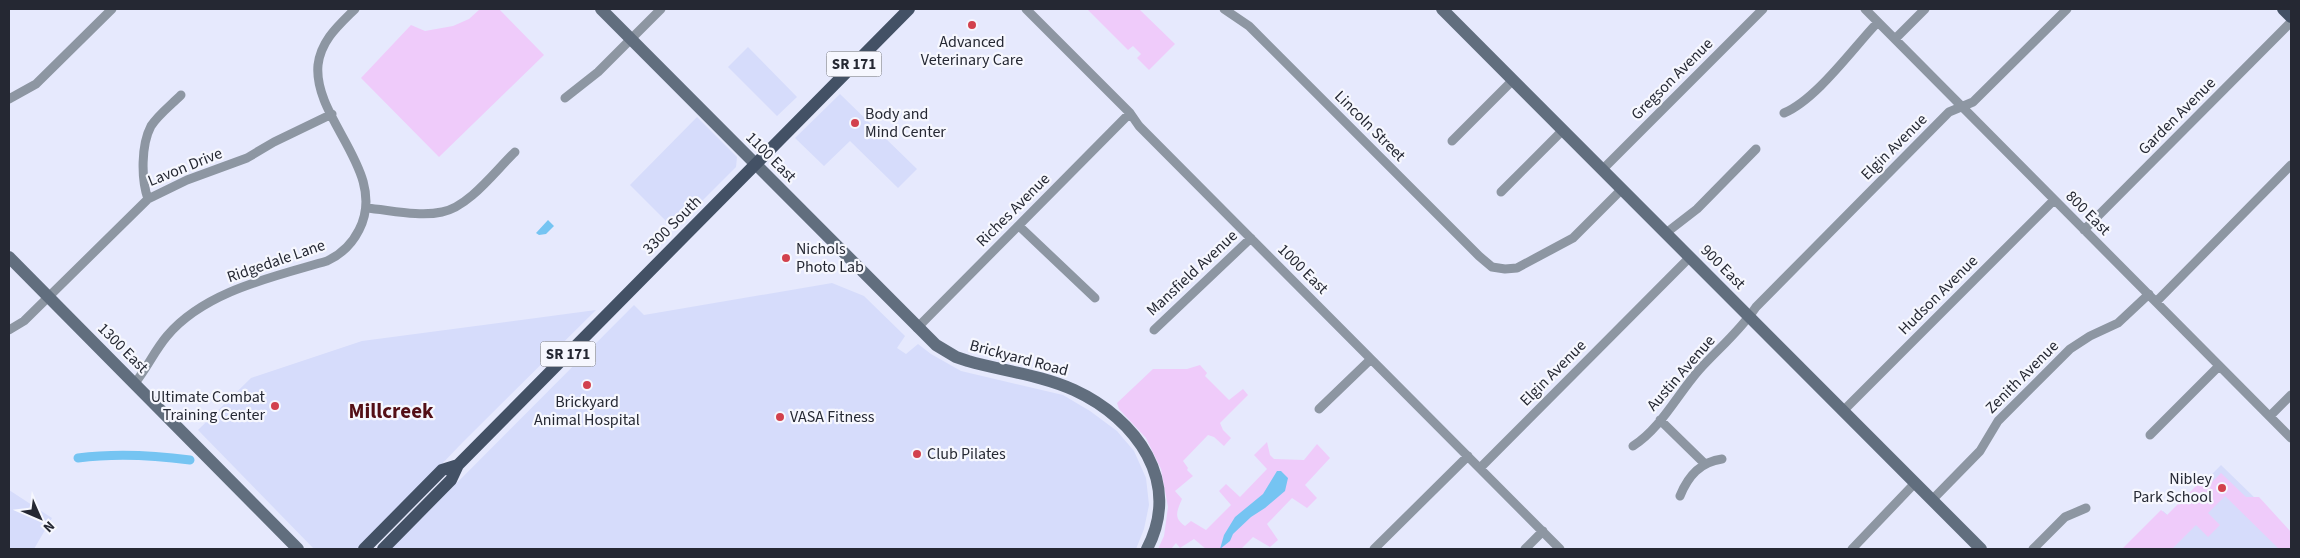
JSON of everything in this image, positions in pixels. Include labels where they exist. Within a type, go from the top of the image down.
[{"type":"main road","name":"3300 South","points":[[383,549],[451,480],[458,465],[909,9]]},
{"type":"main road","points":[[2283,9],[2291,17]]},
{"type":"main road","name":"3300 South","points":[[364,549],[442,470],[458,465]]},
{"type":"street","points":[[9,99],[36,84],[112,9]]},
{"type":"street","name":"Ridgedale Lane","points":[[135,383],[166,336],[194,310],[224,294],[334,258],[346,249],[355,237],[363,222],[366,208],[365,185],[320,84],[319,59],[323,45],[330,34],[356,9]]},
{"type":"street","name":"1100 East","points":[[601,9],[918,328]]},
{"type":"street","points":[[565,98],[598,72],[661,9]]},
{"type":"street","name":"1000 East","points":[[1026,9],[1130,113],[1139,126],[1560,549]]},
{"type":"street","name":"Lincoln Street","points":[[1224,9],[1250,26],[1492,267],[1516,268],[1573,238],[1622,189]]},
{"type":"street","name":"900 East","points":[[1442,9],[1981,549]]},
{"type":"street","name":"Gregson Avenue","points":[[1602,170],[1763,9]]},
{"type":"street","name":"800 East","points":[[1865,9],[2291,438]]},
{"type":"street","points":[[1895,38],[1925,9]]},
{"type":"street","name":"Elgin Avenue","points":[[1750,317],[1756,307],[1949,112],[1973,102],[2067,9]]},
{"type":"street","points":[[1784,113],[1798,108],[1857,48],[1878,22]]},
{"type":"street","name":"Garden Avenue","points":[[2084,230],[2291,22]]},
{"type":"street","points":[[1452,141],[1513,80]]},
{"type":"street","points":[[148,199],[143,178],[149,131],[154,122],[181,95]]},
{"type":"street","name":"Riches Avenue","points":[[918,328],[1130,113]]},
{"type":"street","name":"Lavon Drive","points":[[9,330],[24,321],[127,216],[148,199],[187,180],[240,161],[332,114]]},
{"type":"street","points":[[1501,192],[1563,130]]},
{"type":"street","points":[[1666,233],[1697,209],[1756,149]]},
{"type":"street","points":[[366,208],[429,213],[450,210],[467,200],[515,152]]},
{"type":"street","points":[[2156,302],[2291,165]]},
{"type":"street","name":"Hudson Avenue","points":[[1843,411],[2054,200]]},
{"type":"street","points":[[1020,226],[1094,298]]},
{"type":"street","name":"Mansfield Avenue","points":[[1154,330],[1251,238]]},
{"type":"street","name":"1300 East","points":[[9,257],[298,549]]},
{"type":"street","name":"Elgin Avenue","points":[[1480,468],[1690,257]]},
{"type":"street","name":"Zenith Avenue","points":[[1932,500],[1975,457],[1998,421],[2070,349],[2090,336],[2118,323],[2149,294]]},
{"type":"street","name":"Austin Avenue","points":[[1633,446],[1648,435],[1698,372],[1750,317]]},
{"type":"street","name":"Brickyard Road","points":[[918,328],[936,345],[956,357],[1056,383],[1073,390],[1106,409],[1128,428],[1145,449],[1152,462],[1158,490],[1158,516],[1147,549]]},
{"type":"street","points":[[1319,409],[1371,359]]},
{"type":"street","points":[[2150,435],[2219,366]]},
{"type":"street","points":[[2270,416],[2291,395]]},
{"type":"street","points":[[1660,420],[1704,463]]},
{"type":"street","points":[[1374,549],[1468,456]]},
{"type":"street","points":[[1680,496],[1686,483],[1704,463],[1722,459]]},
{"type":"street","points":[[1852,549],[1915,483]]},
{"type":"street","points":[[2033,549],[2065,517],[2086,508]]},
{"type":"street","points":[[1525,549],[1543,532]]},
{"type":"shaded area","points":[[480,9],[499,9],[544,55],[439,157],[361,78],[411,25],[425,31],[453,26],[469,19]]},
{"type":"shaded area","points":[[1087,9],[1139,9],[1175,44],[1149,70],[1137,58],[1141,54],[1133,46],[1128,50]]},
{"type":"shaded area","points":[[748,47],[797,97],[777,116],[728,67]]},
{"type":"shaded area","points":[[840,94],[917,169],[898,188],[850,141],[824,166],[795,138]]},
{"type":"shaded area","points":[[697,117],[737,157],[736,167],[674,229],[630,185]]},
{"type":"shaded area","points":[[832,283],[864,296],[905,336],[897,348],[906,354],[918,344],[931,354],[961,371],[1063,395],[1090,411],[1117,431],[1134,451],[1146,478],[1149,505],[1144,529],[1136,549],[391,549],[634,305],[644,315]]},
{"type":"shaded area","points":[[596,310],[463,442],[360,549],[314,549],[198,430],[251,378],[362,341]]},
{"type":"shaded area","points":[[1200,365],[1207,373],[1205,376],[1229,400],[1243,389],[1248,395],[1220,423],[1223,430],[1231,438],[1224,446],[1214,437],[1208,435],[1183,461],[1188,468],[1187,470],[1193,476],[1175,491],[1182,499],[1177,517],[1185,526],[1191,521],[1206,530],[1231,505],[1219,491],[1226,484],[1240,497],[1267,469],[1254,455],[1267,442],[1270,455],[1274,459],[1304,460],[1317,444],[1330,458],[1305,485],[1317,498],[1307,508],[1292,498],[1267,524],[1278,540],[1270,547],[1253,537],[1241,549],[1206,549],[1194,539],[1180,548],[1176,543],[1171,549],[1158,549],[1164,536],[1168,507],[1161,469],[1146,438],[1119,409],[1117,403],[1153,369],[1187,369]]},
{"type":"shaded area","name":"Nibley Park School","points":[[2221,465],[2291,533],[2291,549],[2125,549],[2163,511],[2170,517]]},
{"type":"shaded area","name":"Nibley Park School","points":[[2221,473],[2246,497],[2259,497],[2291,532],[2291,549],[2279,549],[2225,496],[2208,513],[2220,525],[2208,537],[2196,525],[2172,549],[2122,549],[2161,510],[2167,515],[2198,484],[2208,486]]},
{"type":"shaded area","points":[[9,490],[52,518],[34,549],[9,549]]},
{"type":"water","points":[[548,220],[554,226],[546,234],[539,235],[536,233]]},
{"type":"water","points":[[1277,471],[1281,471],[1288,478],[1285,491],[1251,517],[1233,534],[1230,541],[1220,549],[1224,535],[1235,517],[1263,494]]},
{"type":"waterway","points":[[78,458],[134,455],[190,460]]},
{"type":"place","name":"Advanced Veterinary Care","points":[[972,25]]},
{"type":"place","name":"Body and Mind Center","points":[[855,123]]},
{"type":"place","name":"Nichols Photo Lab","points":[[786,258]]},
{"type":"place","name":"Brickyard Animal Hospital","points":[[587,385]]},
{"type":"place","name":"Ultimate Combat Training Center","points":[[275,406]]},
{"type":"place","name":"VASA Fitness","points":[[780,417]]},
{"type":"place","name":"Club Pilates","points":[[917,454]]},
{"type":"place","name":"Nibley Park School","points":[[2222,488]]},
{"type":"district","name":"Millcreek","points":[[391,411]]}]
